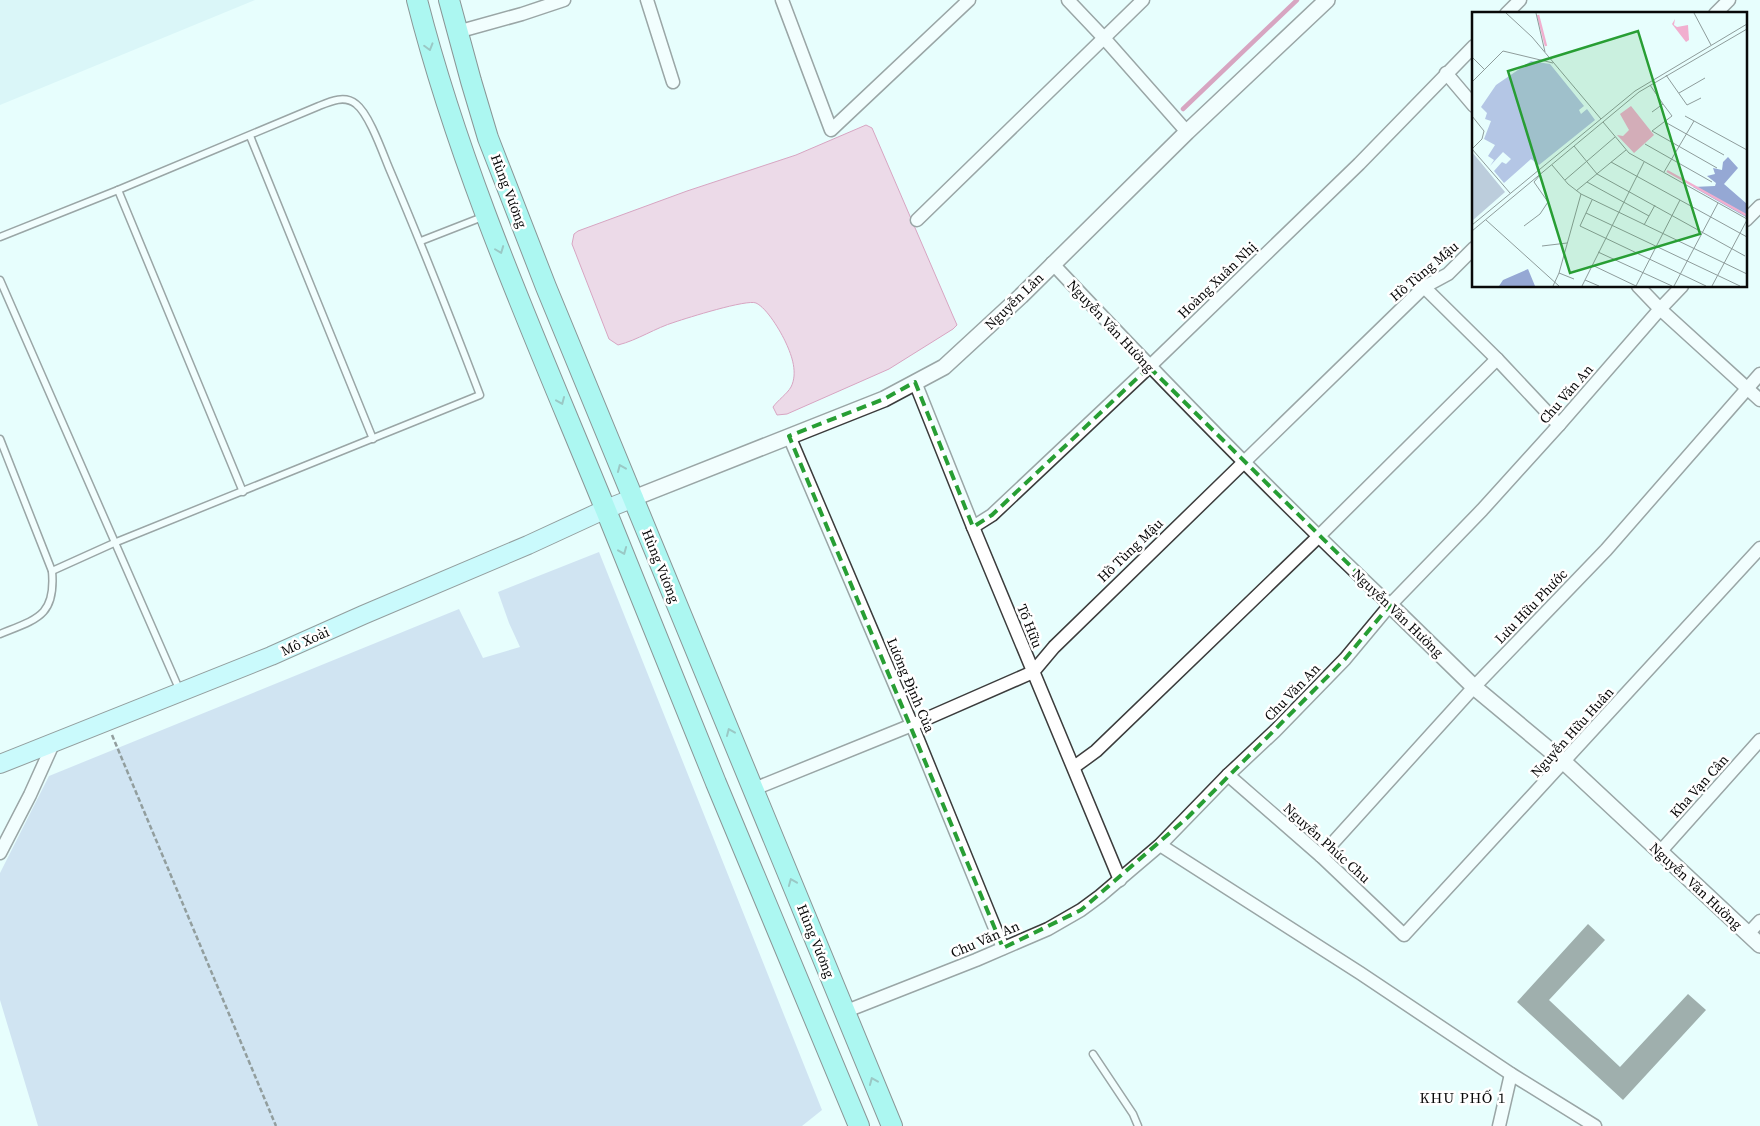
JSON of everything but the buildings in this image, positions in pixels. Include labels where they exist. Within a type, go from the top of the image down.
[{"type":"main road","points":[[417,0],[448,112],[468,170],[738,837],[859,1126]]},
{"type":"main road","name":"Hùng Vương","points":[[449,0],[488,138],[570,347],[892,1126]]},
{"type":"main road","name":"Mô Xoài","points":[[0,764],[271,656],[634,498]]},
{"type":"street","points":[[457,32],[564,0]]},
{"type":"street","points":[[647,0],[673,82]]},
{"type":"street","points":[[786,2],[831,130],[969,0]]},
{"type":"street","points":[[1068,0],[1187,132]]},
{"type":"street","points":[[917,220],[1143,0]]},
{"type":"street","name":"Nguyễn Lân","points":[[634,498],[884,399],[944,367],[1020,296],[1187,132],[1327,0]]},
{"type":"street","points":[[1508,12],[1520,0]]},
{"type":"street","points":[[1717,12],[1729,0]]},
{"type":"street","name":"Hoàng Xuân Nhị","points":[[974,528],[992,515],[1359,164],[1472,48]]},
{"type":"street","points":[[1446,73],[1472,104]]},
{"type":"street","points":[[1748,218],[1760,206]]},
{"type":"street","name":"Hồ Tùng Mậu","points":[[754,789],[912,725],[1034,672],[1054,647],[1243,461],[1424,287],[1448,274],[1472,250]]},
{"type":"street","name":"Nguyễn Văn Hưởng","points":[[1052,263],[1149,366],[1318,537],[1474,687],[1564,762],[1760,945]]},
{"type":"street","points":[[1424,287],[1497,359],[1559,425]]},
{"type":"street","points":[[1640,288],[1660,309],[1760,400]]},
{"type":"street","name":"Chu Văn An","points":[[844,1012],[976,960],[1048,929],[1094,901],[1120,880],[1160,845],[1228,775],[1275,732],[1345,659],[1390,605],[1482,510],[1680,288]]},
{"type":"street","points":[[1074,768],[1096,751],[1318,537],[1497,359]]},
{"type":"street","name":"Lưu Hữu Phước","points":[[1321,856],[1474,687],[1606,550],[1760,374]]},
{"type":"street","name":"Tố Hữu","points":[[916,382],[974,528],[1120,880]]},
{"type":"street","name":"Lương Định Của","points":[[789,436],[912,725],[1002,948]]},
{"type":"street","name":"Nguyễn Hữu Huân","points":[[1404,935],[1760,548]]},
{"type":"street","name":"Kha Vạn Cân","points":[[1660,852],[1760,740]]},
{"type":"street","points":[[0,853],[30,795],[52,744]]},
{"type":"street","name":"Nguyễn Phúc Chu","points":[[1228,775],[1321,856],[1404,935]]},
{"type":"street","points":[[1160,845],[1595,1126]]},
{"type":"street","points":[[1748,934],[1760,921]]},
{"type":"street","points":[[1499,1126],[1512,1074]]},
{"type":"lane","points":[[0,237],[330,102],[352,101],[358,105],[374,132],[421,241],[480,395],[52,570]]},
{"type":"lane","points":[[250,136],[373,439]]},
{"type":"lane","points":[[118,190],[243,492]]},
{"type":"lane","points":[[421,241],[487,215]]},
{"type":"lane","points":[[0,280],[180,692]]},
{"type":"lane","points":[[0,439],[52,570],[52,594],[50,603],[45,610],[28,623],[0,634]]},
{"type":"lane","points":[[1093,1054],[1133,1114],[1138,1126]]},
{"type":"path","points":[[106,722],[276,1126]]},
{"type":"highlighted area","points":[[1149,367],[1390,605],[1345,659],[1188,817],[1081,910],[1003,948],[789,436],[884,399],[915,382],[973,527],[992,515]]},
{"type":"shaded area","points":[[0,0],[255,0],[0,105]]},
{"type":"shaded area","points":[[866,125],[872,128],[957,325],[953,329],[889,369],[787,414],[777,415],[773,407],[791,387],[793,382],[794,370],[792,359],[784,338],[777,327],[765,310],[756,303],[730,306],[691,317],[618,345],[609,339],[572,244],[574,234],[687,191],[796,155]]},
{"type":"shaded area","points":[[599,552],[822,1110],[802,1126],[38,1126],[0,1000],[0,873],[49,776],[459,609],[483,658],[520,647],[498,592]]},
{"type":"waterway","points":[[1183,109],[1297,0]]},
{"type":"district","name":"KHU PHỐ 1","points":[[1463,1097]]}]
